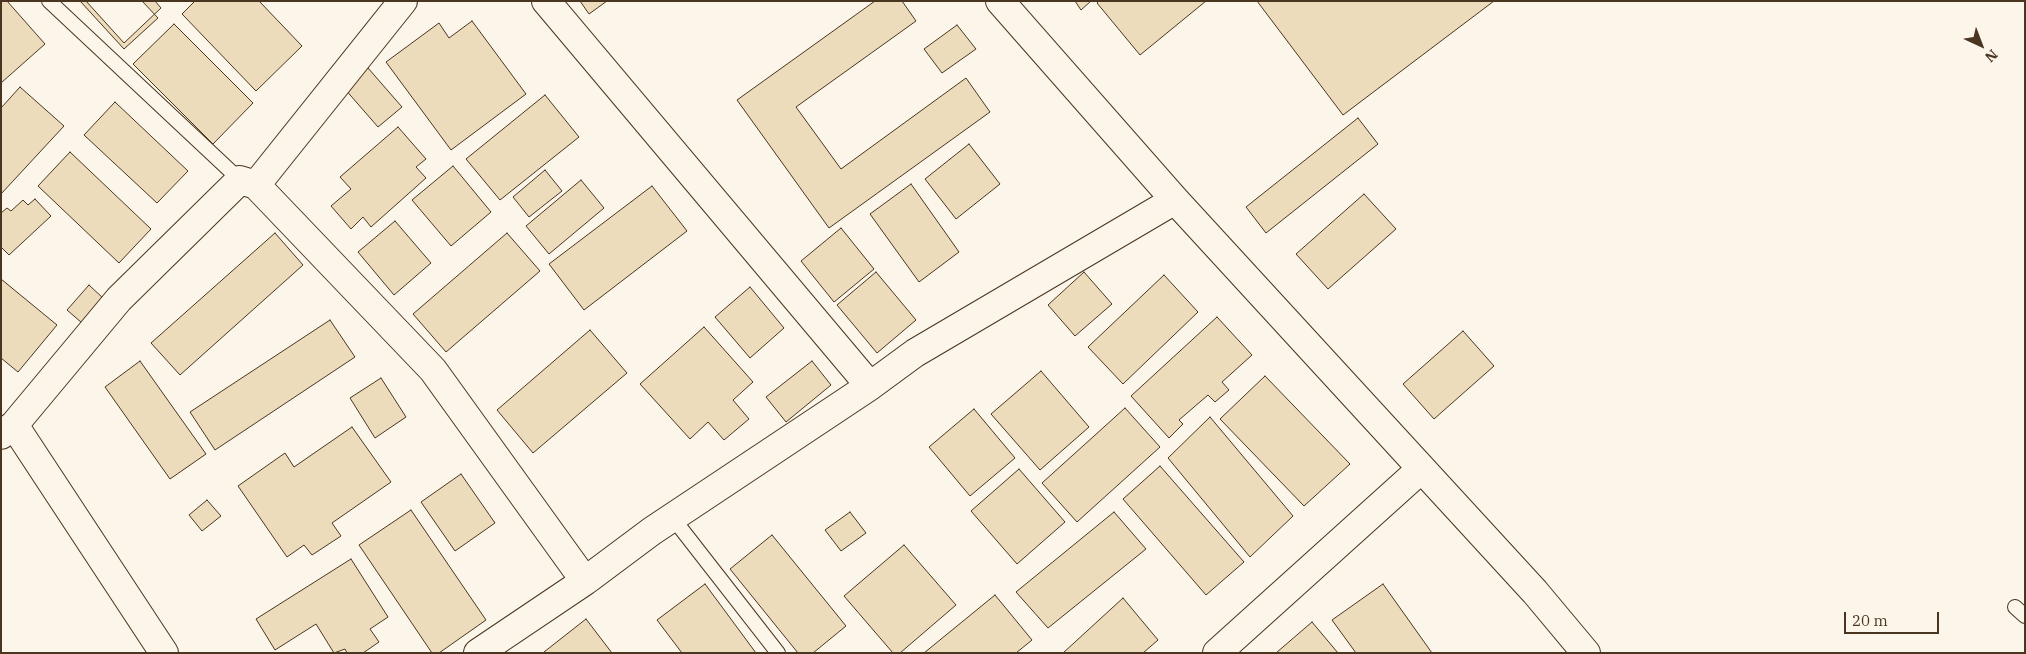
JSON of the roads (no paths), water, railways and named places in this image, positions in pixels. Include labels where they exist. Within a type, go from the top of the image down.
[{"type":"street","points":[[164,653],[7,430],[119,299],[248,182],[403,1]]},
{"type":"street","points":[[546,1],[870,386]]},
{"type":"street","points":[[1000,1],[1174,200],[1420,470],[1535,592],[1586,653]]},
{"type":"street","points":[[248,182],[434,370],[585,581]]},
{"type":"street","points":[[478,653],[585,581],[672,517],[870,386],[915,353],[1174,200]]},
{"type":"street","points":[[1217,653],[1420,470]]},
{"type":"lane","points":[[49,1],[248,182]]},
{"type":"lane","points":[[672,517],[778,653]]}]
